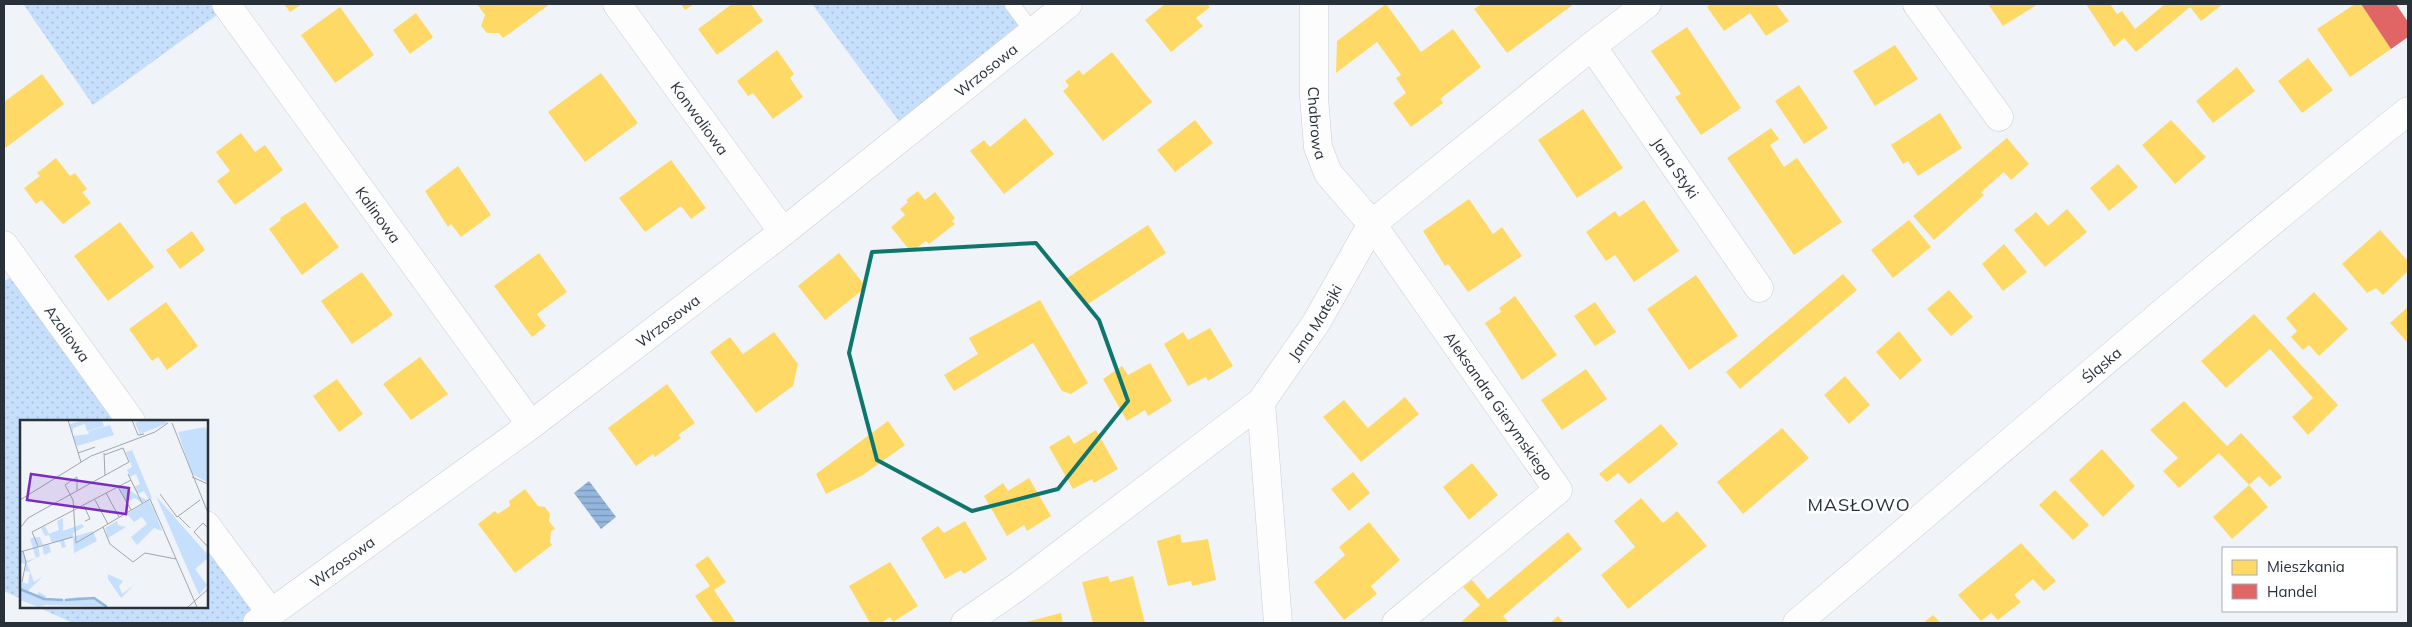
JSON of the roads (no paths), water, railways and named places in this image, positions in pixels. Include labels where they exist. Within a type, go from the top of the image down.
[{"type":"street","name":"Kalinowa","points":[[226,4],[531,425]]},
{"type":"street","name":"Konwaliowa","points":[[617,4],[783,232]]},
{"type":"street","name":"Wrzosowa","points":[[264,618],[531,425],[783,232],[1068,4]]},
{"type":"street","name":"Chabrowa","points":[[1314,4],[1314,97],[1318,147],[1328,173],[1372,224]]},
{"type":"street","name":"Jana Matejki","points":[[966,623],[1020,585],[1261,402],[1316,323],[1372,224],[1592,46],[1647,4]]},
{"type":"street","points":[[1918,4],[1999,118]]},
{"type":"street","name":"Jana Styki","points":[[1592,46],[1759,288]]},
{"type":"street","name":"Śląska","points":[[1797,623],[2057,404],[2152,320],[2408,111]]},
{"type":"street","name":"Aleksandra Gierymskiego","points":[[1372,224],[1558,490],[1396,623]]},
{"type":"street","name":"Azaliowa","points":[[4,245],[130,420]]},
{"type":"street","points":[[1261,402],[1278,623]]},
{"type":"street","points":[[208,527],[264,618]]},
{"type":"lane","points":[[1012,4],[1032,31]]},
{"type":"district","name":"MASŁOWO","points":[[1859,504]]}]
